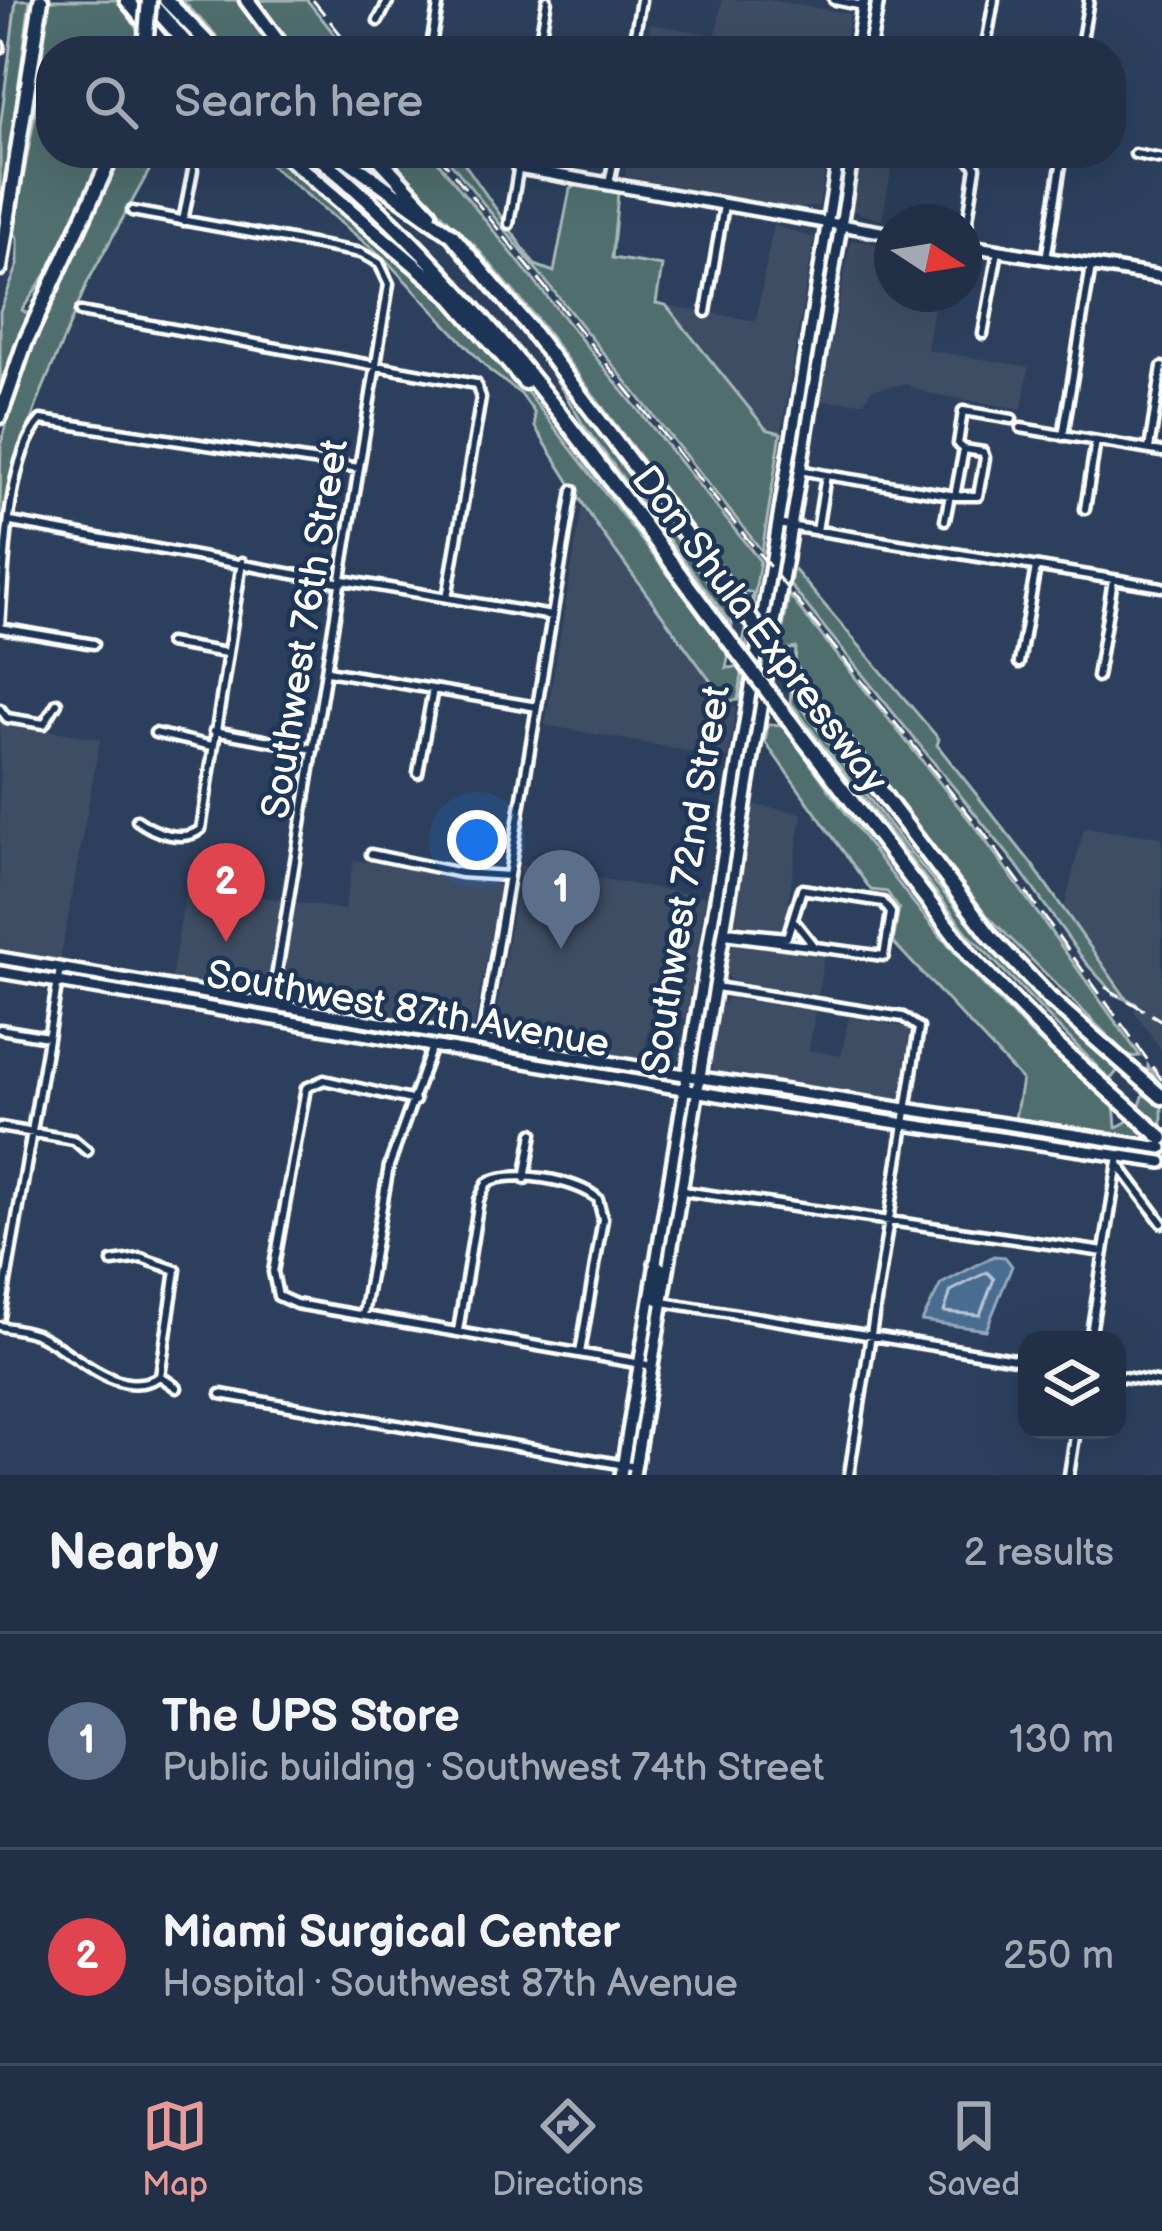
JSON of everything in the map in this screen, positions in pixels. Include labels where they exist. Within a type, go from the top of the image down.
[{"type":"highway","points":[[0,268],[41,0]]},
{"type":"highway","points":[[127,0],[157,36]]},
{"type":"highway","points":[[146,36],[148,0]]},
{"type":"highway","points":[[148,0],[180,36]]},
{"type":"highway","points":[[166,0],[201,36]]},
{"type":"highway","points":[[247,0],[274,36]]},
{"type":"highway","points":[[0,416],[25,343],[106,168]]},
{"type":"highway","points":[[301,168],[449,294],[567,435],[582,444]]},
{"type":"highway","name":"Don Shula Expressway","points":[[332,168],[402,228],[463,291],[972,958],[1102,1088],[1162,1138]]},
{"type":"highway","name":"Don Shula Expressway","points":[[359,168],[452,235],[527,325],[992,938],[1048,998],[1162,1097]]},
{"type":"highway","points":[[388,168],[452,235]]},
{"type":"main road","points":[[858,36],[864,3],[877,4],[872,36]]},
{"type":"main road","points":[[518,168],[874,231]]},
{"type":"main road","name":"Southwest 72nd Street","points":[[635,1471],[800,470],[799,392],[837,168]]},
{"type":"main road","name":"Southwest 72nd Street","points":[[622,1470],[777,524],[813,394],[851,168]]},
{"type":"main road","points":[[982,248],[1162,277]]},
{"type":"main road","points":[[799,392],[813,394]]},
{"type":"main road","points":[[736,764],[750,767]]},
{"type":"main road","points":[[718,879],[732,881]]},
{"type":"main road","name":"Southwest 87th Avenue","points":[[0,958],[907,1112],[1162,1148]]},
{"type":"main road","points":[[706,958],[720,960]]},
{"type":"main road","name":"Southwest 87th Avenue","points":[[0,972],[905,1125],[1162,1162]]},
{"type":"main road","points":[[166,1000],[169,987]]},
{"type":"main road","points":[[270,1016],[272,1003]]},
{"type":"main road","points":[[344,1029],[361,1018]]},
{"type":"main road","points":[[430,1030],[433,1044]]},
{"type":"main road","points":[[566,1066],[567,1053]]},
{"type":"main road","points":[[1009,1124],[1021,1139]]},
{"type":"main road","points":[[1121,1142],[1122,1159]]},
{"type":"main road","points":[[655,1263],[661,1268],[657,1299],[663,1302]]},
{"type":"street","points":[[378,21],[389,0]]},
{"type":"street","points":[[433,36],[439,0]]},
{"type":"street","points":[[541,36],[547,0]]},
{"type":"street","points":[[635,36],[641,0]]},
{"type":"street","points":[[834,0],[864,3]]},
{"type":"street","points":[[988,36],[994,0]]},
{"type":"street","points":[[1083,36],[1089,0]]},
{"type":"street","points":[[1135,154],[1162,159]]},
{"type":"street","points":[[509,224],[518,168]]},
{"type":"street","points":[[609,184],[612,168]]},
{"type":"street","points":[[970,204],[976,168]]},
{"type":"street","points":[[1046,259],[1061,168]]},
{"type":"street","points":[[132,211],[183,221],[193,170]]},
{"type":"street","points":[[706,312],[724,205]]},
{"type":"street","name":"Southwest 76th Street","points":[[183,221],[356,251],[382,266],[389,291],[272,1003]]},
{"type":"street","points":[[983,334],[998,251]]},
{"type":"street","points":[[1063,436],[1091,266]]},
{"type":"street","points":[[80,312],[477,385],[481,398],[447,598]]},
{"type":"street","points":[[1149,449],[1162,367]]},
{"type":"street","points":[[800,470],[953,496],[978,496],[985,458],[983,452],[958,444],[963,411],[1012,419]]},
{"type":"street","points":[[94,644],[0,627],[22,462],[39,421],[52,418],[361,469]]},
{"type":"street","points":[[1021,428],[1162,452]]},
{"type":"street","points":[[1085,509],[1096,441]]},
{"type":"street","points":[[945,520],[964,449]]},
{"type":"street","points":[[817,531],[826,475]]},
{"type":"street","points":[[482,1038],[573,490]]},
{"type":"street","points":[[11,521],[552,616]]},
{"type":"street","points":[[777,524],[1162,586]]},
{"type":"street","points":[[136,820],[169,834],[190,837],[199,832],[242,562]]},
{"type":"street","points":[[1019,664],[1036,567]]},
{"type":"street","points":[[1097,677],[1113,579]]},
{"type":"street","points":[[169,643],[226,653]]},
{"type":"street","points":[[328,670],[537,707]]},
{"type":"street","points":[[418,773],[433,688]]},
{"type":"street","points":[[0,709],[7,718],[44,724],[57,703]]},
{"type":"street","points":[[214,731],[314,749]]},
{"type":"street","points":[[155,733],[212,746]]},
{"type":"street","points":[[370,854],[459,873],[509,876]]},
{"type":"street","points":[[802,889],[890,908],[884,956],[724,933],[780,939],[790,934],[802,889]]},
{"type":"street","points":[[794,920],[812,944]]},
{"type":"street","points":[[0,1317],[4,1265],[60,969]]},
{"type":"street","points":[[716,987],[903,1017],[918,1024],[849,1475]]},
{"type":"street","points":[[0,1029],[48,1037]]},
{"type":"street","points":[[363,1316],[388,1172],[433,1044]]},
{"type":"street","points":[[415,1101],[324,1080],[306,1088],[273,1272],[278,1296],[363,1316],[652,1366]]},
{"type":"street","points":[[0,1127],[74,1140],[87,1151]]},
{"type":"street","points":[[525,1178],[533,1133]]},
{"type":"street","points":[[1122,1159],[1130,1179],[1162,1223]]},
{"type":"street","points":[[1091,1331],[1122,1159]]},
{"type":"street","points":[[1115,1187],[1130,1179],[1141,1159]]},
{"type":"street","points":[[458,1331],[479,1200],[487,1183],[502,1176],[525,1178],[584,1189],[598,1199],[603,1220],[580,1353]]},
{"type":"street","points":[[683,1191],[1104,1252]]},
{"type":"street","points":[[112,1262],[136,1258],[176,1270],[160,1376]]},
{"type":"street","points":[[663,1302],[1018,1360]]},
{"type":"street","points":[[0,1326],[43,1338],[98,1373],[146,1382],[160,1376]]},
{"type":"street","points":[[160,1376],[177,1388]]},
{"type":"street","points":[[1126,1377],[1162,1383]]},
{"type":"street","points":[[221,1394],[635,1471]]},
{"type":"street","points":[[1069,1475],[1075,1439]]},
{"type":"shaded area","points":[[722,0],[768,0],[850,14],[846,36],[648,36],[650,24],[716,35]]},
{"type":"shaded area","points":[[626,168],[825,168],[819,205],[800,209],[625,176]]},
{"type":"shaded area","points":[[859,168],[892,168],[885,204],[874,204],[874,218],[852,211]]},
{"type":"shaded area","points":[[773,225],[814,238],[781,433],[766,430],[666,305],[756,321]]},
{"type":"shaded area","points":[[851,240],[874,243],[874,312],[933,312],[927,350],[1029,367],[1022,409],[927,393],[906,384],[872,389],[864,402],[821,401]]},
{"type":"shaded area","points":[[583,502],[668,626],[728,705],[736,707],[728,758],[545,725]]},
{"type":"shaded area","points":[[0,722],[100,739],[60,961],[0,948]]},
{"type":"shaded area","points":[[754,805],[802,813],[783,935],[734,927]]},
{"type":"shaded area","points":[[1084,828],[1162,837],[1162,1051],[1134,1011],[1137,1005],[1126,999],[1064,909]]},
{"type":"shaded area","points":[[354,860],[500,885],[473,1029],[171,980],[187,885],[344,910]]},
{"type":"shaded area","points":[[521,865],[706,897],[686,1019],[651,1014],[643,1060],[493,1032]]},
{"type":"shaded area","points":[[732,941],[824,956],[818,995],[731,981],[726,972]]},
{"type":"shaded area","points":[[727,998],[815,1011],[809,1050],[841,1056],[849,1017],[910,1028],[900,1099],[890,1102],[715,1073],[711,1063],[721,1006]]},
{"type":"green space","points":[[16,0],[30,0],[0,226],[0,129]]},
{"type":"green space","points":[[47,0],[120,0],[140,35],[140,36],[43,36]]},
{"type":"green space","points":[[182,0],[242,0],[268,36],[217,36]]},
{"type":"green space","points":[[255,0],[307,0],[336,36],[280,36]]},
{"type":"green space","points":[[36,102],[36,168],[99,168],[53,264],[22,310],[30,315],[0,383],[0,311],[18,265],[18,238],[13,231]]},
{"type":"green space","points":[[114,168],[151,168],[88,281],[41,393],[9,481],[0,559],[1,447],[22,371]]},
{"type":"green space","points":[[274,168],[295,168],[411,264],[486,339],[729,653],[726,668],[738,667],[753,593],[739,590],[535,317],[475,246],[394,168],[443,168],[760,561],[738,700],[725,701],[597,526],[535,427],[534,412],[521,394],[490,371],[386,260]]},
{"type":"green space","points":[[455,168],[467,168],[535,265],[554,272],[570,189],[578,183],[618,193],[612,258],[662,266],[656,303],[666,305],[766,429],[781,433],[762,551]]},
{"type":"green space","points":[[546,363],[733,615],[732,625],[584,426]]},
{"type":"green space","points":[[793,568],[939,739],[937,745],[1031,863],[1126,998],[1138,1005],[1114,994],[1086,963],[1015,863],[790,585]]},
{"type":"green space","points":[[789,595],[980,833],[1140,1056],[1129,1057],[986,914],[795,666],[796,648],[779,651]]},
{"type":"green space","points":[[791,692],[903,843],[984,939],[1072,1028],[1120,1068],[1110,1080],[968,934],[790,702]]},
{"type":"green space","points":[[768,724],[783,725],[894,878],[975,976],[1019,1022],[1114,1103],[1116,1127],[1137,1110],[1148,1066],[1162,1087],[1162,1141],[1015,1118],[1022,1080],[893,942],[899,909],[887,892],[871,890],[765,742]]},
{"type":"water","points":[[994,1256],[1005,1257],[1012,1266],[986,1330],[922,1321],[941,1284]]},
{"type":"railway","points":[[313,0],[342,36]]},
{"type":"railway","points":[[449,168],[983,832],[1162,1080]]},
{"type":"railway","points":[[1105,987],[1162,1021]]},
{"type":"place","name":"Miami Surgical Center","points":[[226,942]]},
{"type":"place","name":"The UPS Store","points":[[561,949]]}]
